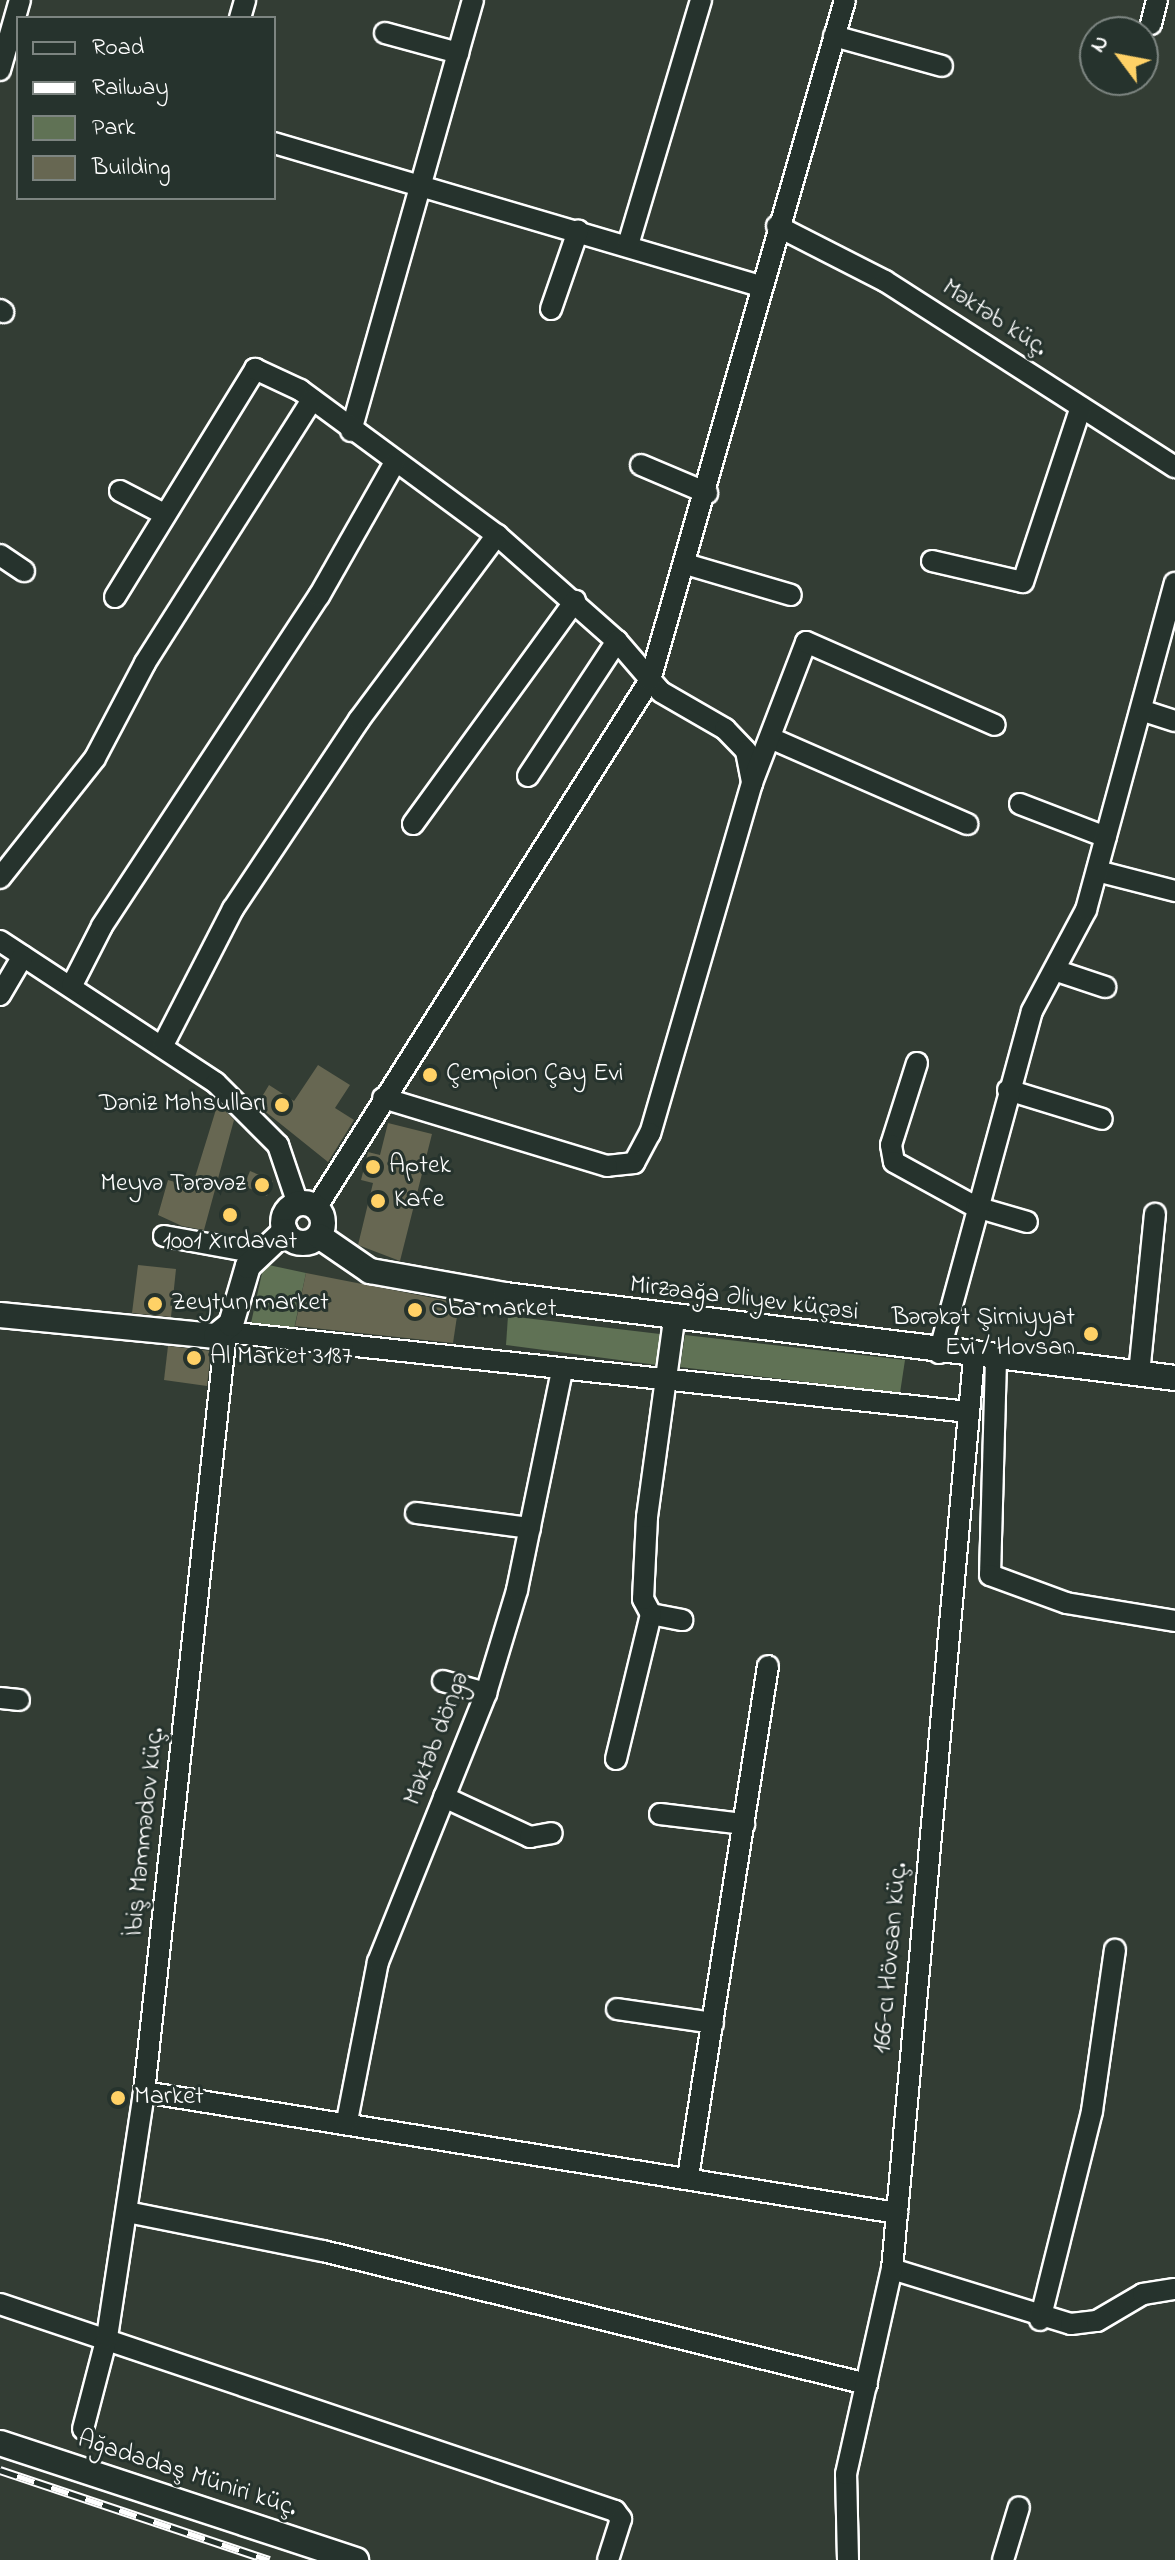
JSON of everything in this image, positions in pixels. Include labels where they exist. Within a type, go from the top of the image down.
[{"type":"street","points":[[0,68],[20,0]]},
{"type":"street","points":[[351,431],[473,0]]},
{"type":"street","points":[[628,245],[701,0]]},
{"type":"street","points":[[226,1332],[243,1276],[258,1253],[285,1231],[287,1211],[307,1206],[383,1098],[650,680],[689,565],[760,286],[845,0]]},
{"type":"street","points":[[385,33],[458,53]]},
{"type":"street","points":[[834,36],[942,66]]},
{"type":"street","points":[[276,144],[760,286]]},
{"type":"street","name":"Məktəb küç.","points":[[777,226],[873,274],[1175,467]]},
{"type":"street","points":[[551,309],[578,231]]},
{"type":"street","points":[[115,597],[255,369],[312,400],[394,464],[497,535],[575,601],[617,641],[650,680],[740,741],[752,783]]},
{"type":"street","points":[[0,878],[95,758],[145,663],[312,400]]},
{"type":"street","points":[[932,561],[1023,582],[1081,407]]},
{"type":"street","points":[[72,985],[102,926],[319,596],[394,464]]},
{"type":"street","points":[[641,465],[707,493]]},
{"type":"street","points":[[120,491],[164,514]]},
{"type":"street","points":[[164,1043],[233,909],[359,720],[497,535]]},
{"type":"street","points":[[0,555],[24,571]]},
{"type":"street","points":[[689,565],[791,595]]},
{"type":"street","points":[[939,1353],[976,1207],[1032,1011],[1057,971],[1097,871],[1175,583]]},
{"type":"street","points":[[413,824],[575,601]]},
{"type":"street","points":[[528,776],[617,641]]},
{"type":"street","points":[[383,1098],[607,1166],[634,1163],[650,1133],[752,783],[775,740],[806,642],[995,725]]},
{"type":"street","points":[[1141,710],[1175,721]]},
{"type":"street","points":[[775,740],[967,824]]},
{"type":"street","points":[[1020,804],[1106,837]]},
{"type":"street","points":[[1097,871],[1175,891]]},
{"type":"street","points":[[0,941],[164,1043],[271,1136],[319,1236],[297,1242],[285,1231]]},
{"type":"street","points":[[0,995],[23,956]]},
{"type":"street","points":[[1057,971],[1105,987]]},
{"type":"street","points":[[917,1063],[890,1155],[976,1207],[1027,1222]]},
{"type":"street","points":[[1008,1090],[1102,1119]]},
{"type":"street","points":[[1139,1374],[1155,1214]]},
{"type":"street","points":[[164,1236],[258,1253]]},
{"type":"street","name":"Mirzəağa Əliyev küçəsi","points":[[319,1236],[370,1271],[674,1320],[985,1359],[1175,1378]]},
{"type":"street","points":[[0,1315],[205,1337],[226,1332],[969,1412]]},
{"type":"street","points":[[616,1759],[651,1614],[643,1599],[647,1517],[674,1320]]},
{"type":"street","name":"İbiş Məmmədov küç.","points":[[83,2429],[107,2337],[144,2092],[226,1332]]},
{"type":"street","points":[[985,1359],[990,1575],[1000,1585],[1066,1603],[1175,1621]]},
{"type":"street","name":"166-cı Hövsan küç.","points":[[848,2560],[846,2474],[892,2269],[969,1412],[985,1359]]},
{"type":"street","name":"Məktəb döngə","points":[[347,2121],[378,1962],[486,1693],[530,1528],[562,1370]]},
{"type":"street","points":[[416,1513],[530,1528]]},
{"type":"street","points":[[651,1614],[682,1620]]},
{"type":"street","points":[[688,2177],[768,1666]]},
{"type":"street","points":[[443,1681],[486,1693]]},
{"type":"street","points":[[444,1797],[530,1837],[552,1833]]},
{"type":"street","points":[[660,1814],[744,1824]]},
{"type":"street","points":[[1040,2320],[1092,2111],[1115,1950]]},
{"type":"street","points":[[617,2009],[713,2023]]},
{"type":"street","points":[[144,2092],[347,2121],[897,2213]]},
{"type":"street","points":[[127,2212],[323,2251],[867,2384]]},
{"type":"street","points":[[892,2269],[1040,2320],[1097,2321],[1143,2294],[1175,2289]]},
{"type":"street","points":[[0,2304],[107,2337],[615,2511],[621,2519],[608,2560]]},
{"type":"street","name":"Ağadadaş Müniri küç.","points":[[0,2443],[356,2560]]},
{"type":"street","points":[[1003,2560],[1019,2507]]},
{"type":"green space","points":[[264,1264],[306,1273],[294,1329],[251,1323]]},
{"type":"green space","points":[[508,1316],[660,1334],[657,1365],[506,1345]]},
{"type":"green space","points":[[685,1335],[905,1360],[900,1393],[680,1367]]},
{"type":"building","points":[[318,1065],[350,1085],[335,1108],[354,1120],[328,1162],[257,1105],[269,1085],[294,1101]]},
{"type":"building","points":[[218,1103],[234,1120],[204,1230],[182,1226],[158,1215],[168,1180],[192,1187]]},
{"type":"building","points":[[388,1123],[432,1134],[400,1261],[358,1245],[373,1183],[361,1180],[368,1152],[380,1155]]},
{"type":"building","points":[[250,1171],[273,1181],[267,1196],[244,1186]]},
{"type":"building","points":[[138,1265],[176,1269],[171,1317],[132,1313]]},
{"type":"building","points":[[306,1273],[459,1303],[453,1343],[295,1326]]},
{"type":"building","points":[[168,1346],[211,1351],[207,1386],[164,1380]]},
{"type":"railway","points":[[0,2470],[269,2560]]},
{"type":"place","name":"Çempion Çay Evi","points":[[430,1075]]},
{"type":"place","name":"Dəniz Məhsulları","points":[[282,1105]]},
{"type":"place","name":"Aptek","points":[[373,1167]]},
{"type":"place","name":"Meyvə Tərəvəz","points":[[262,1185]]},
{"type":"place","name":"Kafe","points":[[378,1201]]},
{"type":"place","name":"1001 Xırdavat","points":[[230,1215]]},
{"type":"place","name":"Zeytun market","points":[[155,1304]]},
{"type":"place","name":"Oba market","points":[[415,1310]]},
{"type":"place","name":"Bərəkət Şirniyyat Evi / Hovsan","points":[[1091,1334]]},
{"type":"place","name":"Al Market 3187","points":[[194,1358]]},
{"type":"place","name":"Market","points":[[118,2098]]}]
